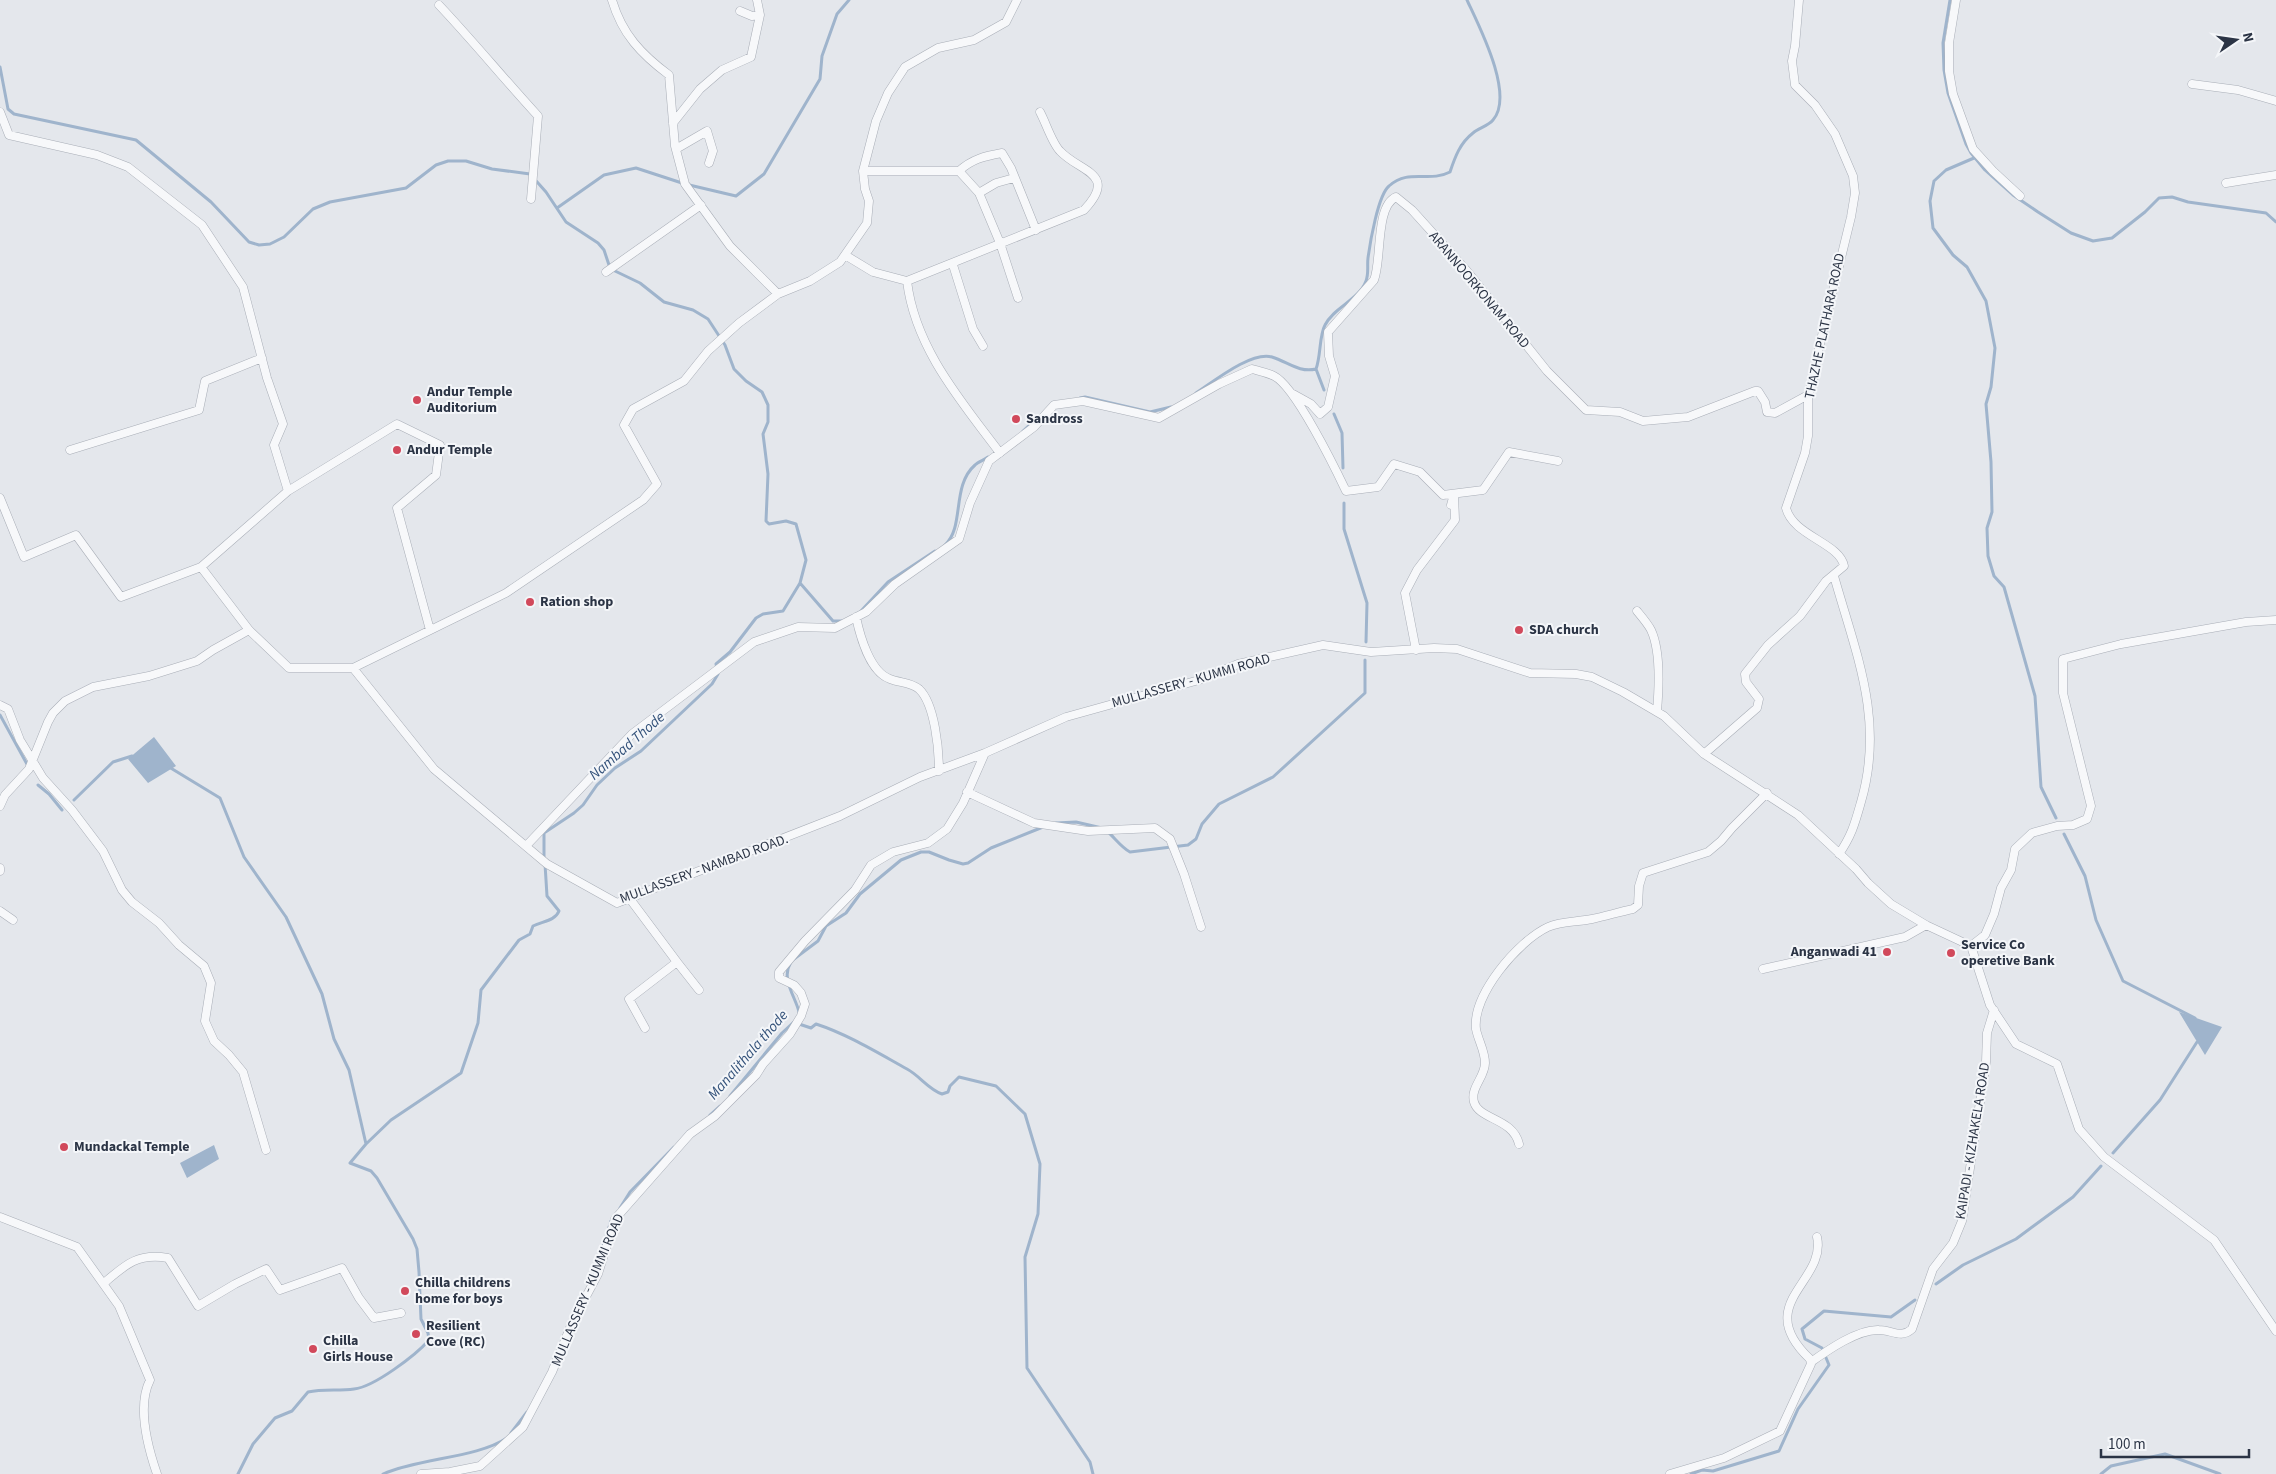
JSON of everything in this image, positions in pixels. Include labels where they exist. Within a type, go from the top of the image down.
[{"type":"street","points":[[612,0],[617,17],[631,40],[646,58],[669,75],[676,150],[685,184],[730,246],[778,294]]},
{"type":"street","points":[[673,123],[700,89],[722,70],[751,57],[760,15],[757,0]]},
{"type":"street","points":[[201,567],[250,630],[289,668],[352,668],[506,592],[643,500],[657,484],[624,424],[633,409],[684,381],[721,338],[778,294],[810,281],[840,262],[867,223],[870,201],[865,189],[863,171],[876,121],[888,93],[905,67],[938,48],[974,40],[1006,22],[1017,0]]},
{"type":"street","name":"THAZHE PLATHARA ROAD","points":[[1798,0],[1796,46],[1792,61],[1795,85],[1815,105],[1836,134],[1853,176],[1854,193],[1851,217],[1818,352],[1814,377],[1808,395],[1806,445],[1786,508],[1790,518],[1802,531],[1830,548],[1843,561],[1844,566],[1834,576]]},
{"type":"street","points":[[1956,0],[1949,49],[1949,71],[1954,94],[1973,149],[1992,171],[2020,196]]},
{"type":"street","points":[[439,5],[480,48],[505,80],[538,116],[531,199]]},
{"type":"street","points":[[740,11],[752,16],[760,15]]},
{"type":"street","points":[[2192,84],[2238,90],[2276,101]]},
{"type":"street","points":[[0,112],[9,135]]},
{"type":"street","points":[[845,255],[873,272],[907,282],[953,265],[1000,243],[1024,236],[1084,210],[1093,201],[1098,191],[1097,182],[1094,176],[1059,150],[1040,112]]},
{"type":"street","points":[[676,150],[707,131],[713,150],[709,163]]},
{"type":"street","points":[[0,136],[9,135],[97,155],[128,167],[202,225],[243,287],[262,358],[283,424],[274,445],[288,491]]},
{"type":"street","points":[[863,171],[959,170],[967,163],[982,156],[1002,153],[1012,168],[1014,178],[1036,230]]},
{"type":"street","points":[[959,170],[979,194],[1000,243],[1018,298]]},
{"type":"street","points":[[2226,183],[2276,175]]},
{"type":"street","points":[[979,194],[996,183],[1014,178]]},
{"type":"street","name":"ARANNOORKONAM ROAD","points":[[1290,392],[1311,404],[1320,414],[1328,407],[1335,376],[1329,356],[1328,332],[1374,280],[1378,271],[1377,252],[1385,212],[1390,200],[1396,196],[1412,210],[1467,271],[1547,371],[1586,410],[1620,412],[1644,421],[1688,417],[1758,391],[1767,412],[1775,413],[1808,395]]},
{"type":"street","points":[[606,272],[701,206]]},
{"type":"street","points":[[953,265],[973,329],[982,346]]},
{"type":"street","points":[[907,282],[913,313],[944,378],[1000,452]]},
{"type":"street","points":[[70,450],[199,410],[205,382],[262,358]]},
{"type":"street","name":"ARANNOORKONAM ROAD","points":[[526,846],[632,734],[754,642],[798,627],[835,628],[866,612],[895,584],[959,539],[970,503],[989,462],[1034,427],[1054,405],[1082,400],[1159,418],[1219,384],[1252,369],[1276,376],[1290,392],[1327,452],[1346,492],[1378,487],[1394,464],[1420,472],[1443,495],[1454,494]]},
{"type":"street","points":[[0,498],[24,557],[76,535],[121,597],[201,567],[288,491],[397,424],[440,445],[436,476],[396,508],[430,630]]},
{"type":"street","points":[[1454,494],[1483,490],[1509,452],[1558,461]]},
{"type":"street","points":[[1451,505],[1454,494]]},
{"type":"street","points":[[1416,650],[1405,593],[1417,570],[1455,520],[1454,494]]},
{"type":"street","points":[[1704,754],[1757,708],[1759,699],[1746,682],[1745,674],[1768,645],[1800,616],[1822,586],[1834,576],[1850,626],[1868,701],[1871,746],[1868,778],[1852,835],[1839,854]]},
{"type":"street","points":[[1637,611],[1651,631],[1656,652],[1659,685],[1656,711]]},
{"type":"street","points":[[856,617],[860,634],[877,672],[890,679],[912,684],[922,694],[940,750],[939,771]]},
{"type":"street","points":[[2276,620],[2246,622],[2121,644],[2063,659],[2063,693],[2091,806],[2087,818],[2073,825],[2057,826],[2032,833],[2014,849],[2011,870],[2001,888],[1994,914],[1984,935],[1971,946],[1990,1005],[2016,1044],[2057,1064],[2078,1129],[2104,1157],[2214,1240],[2276,1331]]},
{"type":"street","points":[[0,806],[5,795],[29,769],[48,722],[65,701],[93,688],[149,676],[197,661],[250,630]]},
{"type":"street","name":"MULLASSERY - KUMMI ROAD","points":[[420,1474],[450,1472],[480,1466],[523,1427],[549,1379],[572,1323],[598,1274],[615,1219],[690,1134],[715,1116],[731,1101],[742,1087],[756,1075],[763,1064],[790,1034],[805,1008],[801,994],[794,985],[779,978],[779,972],[855,890],[871,864],[893,852],[916,848],[928,843],[947,829],[985,753],[1066,717],[1199,680],[1238,664],[1323,645],[1371,652],[1457,650],[1530,673],[1576,674],[1592,677],[1623,692],[1664,716],[1704,754],[1767,793],[1798,815],[1878,893],[1926,924],[1971,946]]},
{"type":"street","name":"MULLASSERY - NAMBAD ROAD.","points":[[352,668],[434,769],[547,864],[617,904],[840,816],[920,777],[985,753]]},
{"type":"street","points":[[0,705],[8,709],[20,740],[43,778],[72,810],[103,851],[122,890],[132,902],[159,923],[179,946],[204,966],[211,983],[205,1021],[214,1041],[229,1055],[242,1072],[266,1150]]},
{"type":"street","points":[[967,792],[1034,823],[1088,831],[1155,828],[1170,839],[1184,874],[1201,927]]},
{"type":"street","points":[[1519,1144],[1518,1138],[1505,1125],[1499,1120],[1479,1112],[1474,1102],[1475,1091],[1485,1062],[1476,1029],[1481,1003],[1503,964],[1549,926],[1633,909],[1638,905],[1639,886],[1643,873],[1708,852],[1767,793]]},
{"type":"street","points":[[630,899],[699,990]]},
{"type":"street","points":[[0,911],[12,920]]},
{"type":"street","points":[[1764,969],[1905,937],[1926,924]]},
{"type":"street","points":[[645,1028],[630,999],[677,962]]},
{"type":"street","name":"KAIPADI - KIZHAKELA ROAD","points":[[1810,1365],[1837,1344],[1859,1334],[1877,1330],[1907,1334],[1912,1329],[1933,1269],[1953,1243],[1962,1221],[1986,1062],[1987,1033],[1994,1010]]},
{"type":"street","points":[[0,1217],[77,1247],[104,1282],[119,1306],[150,1380],[145,1390],[144,1420],[157,1474]]},
{"type":"street","points":[[1670,1474],[1724,1458],[1780,1431],[1795,1402],[1810,1365],[1791,1333],[1787,1314],[1794,1296],[1816,1260],[1819,1246],[1817,1237]]},
{"type":"street","points":[[104,1282],[124,1266],[142,1256],[168,1258],[198,1306],[235,1284],[266,1269],[280,1290],[342,1268],[359,1298],[374,1318],[400,1313]]},
{"type":"water","points":[[154,737],[176,766],[148,783],[128,759]]},
{"type":"water","points":[[2179,1012],[2222,1027],[2205,1055]]},
{"type":"water","points":[[214,1145],[219,1159],[187,1178],[180,1163]]},
{"type":"waterway","points":[[557,208],[604,175],[636,168],[685,184],[736,196],[764,174],[820,79],[822,56],[837,14],[849,0]]},
{"type":"waterway","name":"Nambad Thode","points":[[1196,393],[1232,369],[1263,356],[1272,357],[1304,370],[1316,369],[1325,325],[1334,313],[1363,288],[1366,281],[1373,231],[1378,209],[1385,191],[1389,186],[1404,178],[1442,175],[1450,172],[1456,156],[1465,141],[1473,133],[1493,120],[1499,109],[1498,78],[1493,60],[1467,0]]},
{"type":"waterway","points":[[1950,0],[1943,43],[1944,70],[1948,93],[1971,153],[1985,170],[2013,195],[2071,233],[2093,241],[2112,238],[2145,212],[2159,198],[2172,197],[2188,202],[2266,213],[2276,222]]},
{"type":"waterway","points":[[0,67],[8,109],[14,114],[136,140],[211,202],[249,242],[259,245],[270,244],[284,237],[313,209],[330,202],[406,188],[436,165],[448,161],[466,161],[492,169],[530,174],[546,192],[566,222],[598,243],[604,250],[609,265],[615,271],[640,283],[664,302],[693,310],[708,319],[725,345],[734,369],[746,381],[762,392],[768,405],[768,422],[763,434],[768,474],[766,521],[769,524],[786,521],[796,524],[806,560],[800,583]]},
{"type":"waterway","points":[[1974,158],[1946,170],[1934,181],[1930,201],[1933,228],[1953,255],[1967,267],[1986,301],[1995,348],[1991,387],[1986,404],[1991,462],[1992,512],[1987,528],[1988,556],[1994,576],[2004,587],[2035,696],[2041,787],[2056,818]]},
{"type":"waterway","points":[[1316,369],[1324,390]]},
{"type":"waterway","name":"Nambad Thode","points":[[1080,398],[1085,397],[1150,412],[1171,407]]},
{"type":"waterway","points":[[1334,414],[1342,433],[1343,468]]},
{"type":"waterway","name":"Nambad Thode","points":[[1023,431],[1035,420]]},
{"type":"waterway","name":"Nambad Thode","points":[[945,545],[955,528],[963,484],[976,464],[988,457]]},
{"type":"waterway","points":[[1344,503],[1344,529],[1367,603],[1366,642]]},
{"type":"waterway","name":"Nambad Thode","points":[[861,611],[888,582],[935,551]]},
{"type":"waterway","name":"Nambad Thode","points":[[544,860],[544,833],[574,813],[583,805],[597,785],[615,768],[641,751],[712,684],[718,674],[716,664],[730,652],[756,618],[763,614],[783,611],[800,583],[833,621],[843,621]]},
{"type":"waterway","points":[[1107,831],[1130,852],[1188,845],[1196,839],[1202,824],[1219,804],[1273,777],[1365,693],[1365,660]]},
{"type":"waterway","points":[[0,715],[28,766]]},
{"type":"waterway","points":[[74,800],[113,762],[132,756]]},
{"type":"waterway","points":[[169,767],[220,798],[244,857],[286,917],[322,994],[334,1039],[349,1070],[366,1144]]},
{"type":"waterway","points":[[38,785],[49,794],[62,810]]},
{"type":"waterway","name":"Manalithala thode","points":[[1056,823],[1076,822],[1102,828]]},
{"type":"waterway","name":"Manalithala thode","points":[[794,959],[818,941],[826,926],[846,913],[860,894],[901,860],[921,852],[929,852],[963,864],[968,863],[991,848],[1043,827]]},
{"type":"waterway","points":[[2064,834],[2085,876],[2096,920],[2123,981],[2195,1018]]},
{"type":"waterway","name":"Nambad Thode","points":[[238,1474],[253,1444],[275,1418],[292,1411],[308,1392],[348,1390],[372,1383],[415,1354],[429,1340],[428,1333],[421,1319],[417,1249],[413,1239],[377,1178],[371,1171],[350,1163],[366,1144],[391,1120],[461,1073],[478,1023],[481,990],[519,940],[530,934],[533,926],[552,919],[559,911],[547,896],[545,864]]},
{"type":"waterway","name":"Manalithala thode","points":[[790,964],[787,976],[788,982],[799,1012]]},
{"type":"waterway","name":"Manalithala thode","points":[[730,1096],[782,1033],[796,1020]]},
{"type":"waterway","points":[[799,1024],[811,1028],[816,1024],[851,1038],[907,1069],[932,1089],[942,1094],[948,1092],[950,1086],[959,1077],[996,1086],[1025,1114],[1040,1164],[1038,1214],[1025,1257],[1027,1368],[1090,1462],[1093,1474]]},
{"type":"waterway","points":[[2113,1153],[2160,1100],[2197,1042]]},
{"type":"waterway","name":"Manalithala thode","points":[[710,1115],[720,1106]]},
{"type":"waterway","name":"Manalithala thode","points":[[620,1208],[630,1192],[674,1147]]},
{"type":"waterway","points":[[1936,1284],[1963,1265],[2016,1239],[2073,1197],[2101,1166]]},
{"type":"waterway","name":"Manalithala thode","points":[[593,1277],[611,1221]]},
{"type":"waterway","points":[[1691,1474],[1702,1470],[1713,1471],[1779,1451],[1798,1409],[1829,1365],[1822,1348],[1805,1339],[1802,1329],[1824,1311],[1891,1317],[1915,1300]]},
{"type":"waterway","name":"Manalithala thode","points":[[511,1433],[527,1412]]},
{"type":"waterway","name":"Manalithala thode","points":[[383,1474],[413,1464],[480,1450],[495,1445],[507,1438]]},
{"type":"waterway","points":[[2101,1474],[2111,1466],[2165,1454],[2220,1474]]},
{"type":"place","name":"Andur Temple Auditorium","points":[[417,400]]},
{"type":"place","name":"Sandross","points":[[1016,419]]},
{"type":"place","name":"Andur Temple","points":[[397,450]]},
{"type":"place","name":"Ration shop","points":[[530,602]]},
{"type":"place","name":"SDA church","points":[[1519,630]]},
{"type":"place","name":"Anganwadi 41","points":[[1887,952]]},
{"type":"place","name":"Service Co operetive Bank","points":[[1951,953]]},
{"type":"place","name":"Mundackal Temple","points":[[64,1147]]},
{"type":"place","name":"Chilla childrens home for boys","points":[[405,1291]]},
{"type":"place","name":"Resilient Cove (RC)","points":[[416,1334]]},
{"type":"place","name":"Chilla Girls House","points":[[313,1349]]}]
